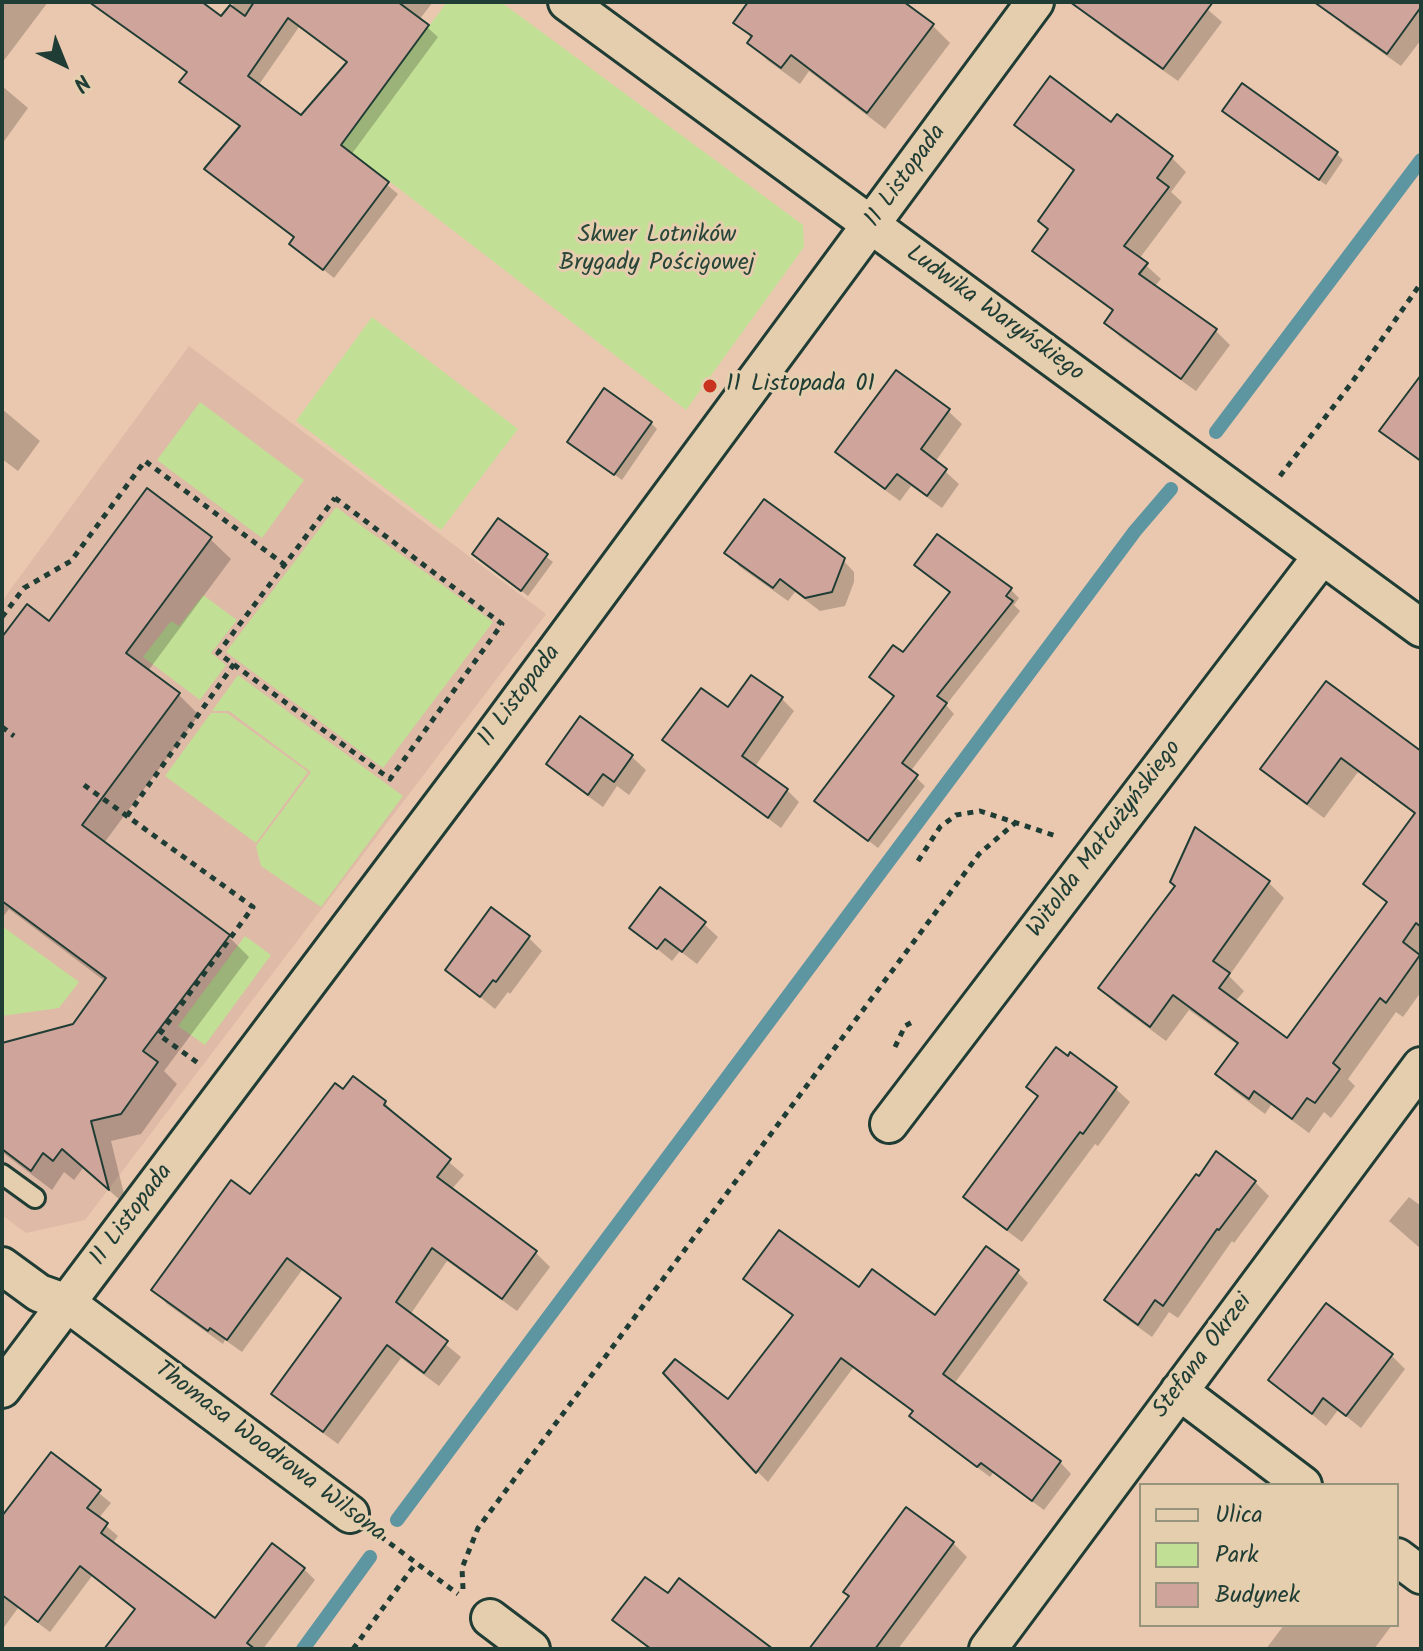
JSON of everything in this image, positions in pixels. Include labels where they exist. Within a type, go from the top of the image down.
[{"type":"street","name":"Ludwika Waryńskiego","points":[[567,2],[1421,628]]},
{"type":"street","name":"11 Listopada","points":[[2,1389],[291,1007],[1035,2]]},
{"type":"street","name":"Witolda Małcużyńskiego","points":[[889,1124],[1322,556]]},
{"type":"street","name":"Stefana Okrzei","points":[[988,1649],[1421,1066]]},
{"type":"street","name":"Thomasa Woodrowa Wilsona","points":[[2,1266],[39,1293],[67,1303],[350,1514]]},
{"type":"street","points":[[1179,1391],[1300,1483]]},
{"type":"street","points":[[1399,1558],[1421,1575]]},
{"type":"street","points":[[477,1608],[531,1649]]},
{"type":"lane","points":[[2,1174],[35,1198]]},
{"type":"path","points":[[1257,507],[1350,385],[1421,283]]},
{"type":"path","points":[[2,617],[24,588],[71,561],[145,461],[285,565]]},
{"type":"path","points":[[335,498],[502,624],[390,779],[218,653],[285,565],[335,498]]},
{"type":"path","points":[[127,816],[234,664]]},
{"type":"path","points":[[2,727],[14,736]]},
{"type":"path","points":[[84,785],[253,907],[159,1035],[202,1066]]},
{"type":"path","points":[[918,861],[940,827],[956,815],[980,811],[1098,850]]},
{"type":"path","points":[[477,1608],[462,1568],[478,1528],[979,854],[1015,823]]},
{"type":"path","name":"Thomasa Woodrowa Wilsona","points":[[350,1514],[477,1608]]},
{"type":"path","points":[[353,1649],[416,1563]]},
{"type":"shaded area","points":[[189,346],[546,614],[85,1220],[26,1233],[2,1215],[2,601]]},
{"type":"green space","name":"Skwer Lotników Brygady Pościgowej","points":[[447,2],[501,2],[803,225],[804,247],[686,410],[341,144]]},
{"type":"green space","points":[[372,317],[518,429],[441,530],[296,421]]},
{"type":"green space","points":[[200,402],[304,480],[262,538],[157,460]]},
{"type":"green space","points":[[336,507],[493,622],[383,768],[226,652]]},
{"type":"green space","points":[[203,595],[237,620],[211,653],[226,665],[200,700],[143,657],[171,621],[179,626]]},
{"type":"green space","points":[[238,675],[403,796],[321,907],[261,866],[256,846],[311,772],[229,711],[212,711]]},
{"type":"green space","points":[[211,713],[227,713],[308,772],[256,843],[165,776]]},
{"type":"green space","points":[[2,926],[79,982],[59,1008],[2,1016]]},
{"type":"green space","points":[[245,936],[271,955],[205,1045],[178,1026]]},
{"type":"building","points":[[89,2],[202,2],[221,16],[230,5],[245,16],[254,2],[398,2],[429,25],[341,145],[389,182],[323,270],[289,244],[294,237],[204,169],[240,126],[179,82],[187,72]],"holes":[[[288,18],[347,62],[301,115],[248,76]]]},
{"type":"building","points":[[748,2],[904,2],[934,24],[867,113],[791,55],[781,68],[747,43],[752,36],[733,23]]},
{"type":"building","points":[[1070,2],[1213,2],[1163,69]]},
{"type":"building","points":[[1314,2],[1421,2],[1421,7],[1387,54]]},
{"type":"building","points":[[1050,76],[1111,122],[1117,114],[1173,156],[1157,178],[1169,187],[1124,246],[1148,263],[1139,274],[1217,329],[1181,379],[1104,323],[1113,310],[1032,251],[1048,229],[1038,221],[1074,170],[1014,125]]},
{"type":"building","points":[[1242,83],[1338,152],[1319,180],[1222,111]]},
{"type":"building","points":[[896,370],[950,409],[921,449],[947,469],[927,496],[897,474],[885,489],[835,452]]},
{"type":"building","points":[[1421,375],[1421,461],[1379,431]]},
{"type":"building","points":[[604,388],[652,422],[614,475],[567,442]]},
{"type":"building","points":[[147,488],[212,537],[126,653],[180,693],[82,825],[230,935],[143,1051],[158,1062],[121,1114],[91,1121],[109,1190],[62,1149],[53,1161],[43,1153],[31,1171],[2,1149],[2,1043],[73,1024],[106,978],[2,901],[2,637],[27,604],[49,621]]},
{"type":"building","points":[[764,499],[845,558],[832,592],[805,598],[780,579],[773,588],[724,553]]},
{"type":"building","points":[[498,518],[548,554],[521,591],[472,554]]},
{"type":"building","points":[[937,534],[1012,588],[1006,596],[1013,601],[937,696],[947,703],[902,763],[918,775],[868,841],[814,801],[894,696],[869,677],[893,645],[903,652],[950,592],[914,565]]},
{"type":"building","points":[[751,675],[783,697],[742,756],[788,789],[768,818],[662,740],[701,688],[728,707]]},
{"type":"building","points":[[1326,681],[1421,751],[1421,927],[1416,923],[1403,942],[1420,955],[1386,1003],[1380,998],[1333,1063],[1340,1069],[1315,1103],[1307,1098],[1292,1119],[1254,1091],[1249,1099],[1215,1074],[1238,1043],[1173,995],[1150,1027],[1098,988],[1175,886],[1170,882],[1195,827],[1270,881],[1213,961],[1230,973],[1219,988],[1287,1038],[1387,902],[1363,884],[1415,813],[1341,758],[1307,804],[1260,769]]},
{"type":"building","points":[[580,716],[633,755],[614,782],[603,774],[588,795],[546,764]]},
{"type":"building","points":[[660,887],[706,922],[682,952],[665,939],[657,949],[629,928]]},
{"type":"building","points":[[491,907],[530,936],[496,982],[493,980],[480,997],[445,970]]},
{"type":"building","points":[[1056,1047],[1068,1056],[1070,1052],[1117,1087],[1007,1230],[963,1197],[1038,1096],[1026,1087]]},
{"type":"building","points":[[353,1076],[451,1159],[437,1177],[537,1251],[502,1299],[432,1248],[396,1302],[448,1341],[424,1373],[387,1345],[323,1432],[271,1394],[341,1298],[287,1258],[227,1340],[210,1328],[208,1331],[151,1290],[231,1180],[250,1194],[335,1083],[343,1089]]},
{"type":"building","points":[[1216,1151],[1256,1181],[1217,1229],[1163,1306],[1155,1300],[1138,1325],[1104,1300]]},
{"type":"building","points":[[779,1230],[859,1287],[872,1269],[935,1315],[986,1246],[1019,1270],[943,1374],[1061,1461],[1032,1501],[981,1463],[977,1467],[909,1416],[913,1411],[841,1358],[756,1473],[663,1373],[675,1359],[728,1399],[793,1315],[743,1279]]},
{"type":"building","points":[[1326,1303],[1393,1354],[1346,1416],[1323,1398],[1312,1414],[1268,1380]]},
{"type":"building","points":[[51,1452],[101,1490],[87,1508],[108,1523],[101,1533],[215,1618],[272,1543],[305,1568],[247,1643],[255,1649],[104,1649],[135,1609],[80,1566],[38,1622],[2,1595],[2,1516]]},
{"type":"building","points":[[906,1507],[954,1542],[875,1649],[809,1649],[849,1596],[843,1592]]},
{"type":"building","points":[[645,1577],[668,1593],[679,1578],[773,1649],[651,1649],[612,1620]]},
{"type":"waterway","points":[[1216,432],[1421,160]]},
{"type":"waterway","points":[[397,1520],[1135,531],[1171,489]]},
{"type":"waterway","points":[[303,1649],[370,1557]]},
{"type":"place","name":"11 Listopada 01","points":[[710,386]]}]
